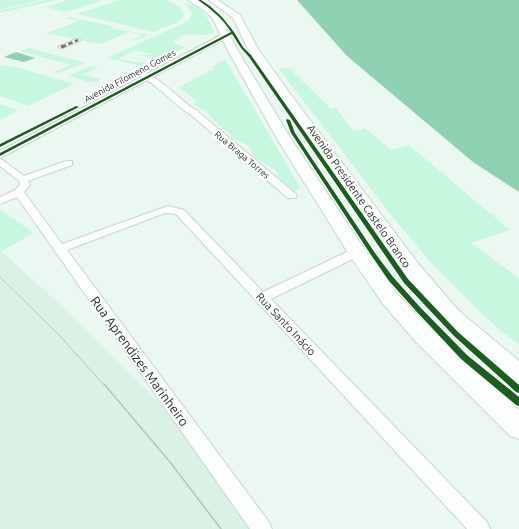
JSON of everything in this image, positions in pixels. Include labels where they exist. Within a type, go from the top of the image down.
[{"type":"main road","name":"Avenida Presidente Castelo Branco","points":[[213,0],[237,17],[253,49],[300,117],[410,267],[447,310],[487,349],[519,375]]},
{"type":"main road","points":[[197,1],[218,18],[226,36],[283,137],[357,252],[390,299],[424,336],[519,426]]},
{"type":"main road","points":[[226,36],[242,27]]},
{"type":"main road","points":[[226,36],[238,37],[253,49]]},
{"type":"main road","points":[[265,104],[278,121],[291,122],[300,117]]},
{"type":"street","name":"Avenida Filomeno Gomes","points":[[0,155],[215,36],[226,36]]},
{"type":"street","points":[[60,47],[78,40]]},
{"type":"street","name":"Avenida Filomeno Gomes","points":[[0,146],[146,74]]},
{"type":"street","name":"Rua Braga Torres","points":[[146,74],[292,196]]},
{"type":"street","name":"Rua Aprendizes Marinheiro","points":[[0,161],[21,186],[58,249],[262,529]]},
{"type":"street","points":[[0,201],[21,186],[69,163]]},
{"type":"street","name":"Rua Santo Inácio","points":[[58,249],[161,211],[173,210],[180,212],[480,529]]},
{"type":"street","points":[[262,298],[357,252]]},
{"type":"shaded area","points":[[0,0],[41,0],[0,10]]},
{"type":"shaded area","points":[[45,0],[57,0],[0,13],[0,11]]},
{"type":"shaded area","points":[[68,0],[103,0],[66,12],[46,7]]},
{"type":"shaded area","points":[[120,0],[167,0],[182,9],[184,16],[180,21],[154,32],[76,14]]},
{"type":"shaded area","points":[[297,0],[519,0],[519,192],[473,162],[347,56]]},
{"type":"shaded area","points":[[185,3],[195,6],[203,12],[209,20],[214,33],[209,35],[188,34],[178,37],[184,39],[179,38],[173,41],[173,43],[186,47],[145,67],[108,58],[188,21],[192,13]],"holes":[[[135,50],[153,55],[135,54],[156,58],[146,63],[118,59]]]},
{"type":"shaded area","points":[[69,17],[113,26],[111,28],[149,35],[134,41],[131,40],[143,35],[129,32],[100,44],[46,33],[79,21],[66,18]]},
{"type":"shaded area","points":[[29,48],[86,63],[58,73],[54,72],[71,65],[20,51]]},
{"type":"shaded area","points":[[16,52],[35,58],[24,62],[4,57]]},
{"type":"shaded area","points":[[225,59],[300,187],[294,192],[281,181],[275,170],[253,157],[249,146],[233,139],[229,133],[219,126],[206,111],[192,104],[197,101],[179,87],[214,69],[212,67]]},
{"type":"shaded area","points":[[0,65],[12,66],[74,84],[28,106],[0,96]]},
{"type":"shaded area","points":[[90,66],[97,68],[83,74],[100,79],[96,82],[89,82],[69,76]]},
{"type":"shaded area","points":[[289,68],[331,109],[336,108],[353,131],[365,128],[391,150],[409,145],[510,230],[471,243],[519,278],[519,345],[486,318],[432,264],[395,220],[279,69]]},
{"type":"shaded area","points":[[0,104],[18,110],[0,120]]},
{"type":"shaded area","points":[[0,209],[34,233],[2,251],[0,250]]},
{"type":"shaded area","points":[[0,250],[81,324],[157,400],[221,484],[252,529],[0,529]]},
{"type":"tram line","points":[[0,277],[60,336],[104,385]]},
{"type":"tram line","points":[[104,384],[170,462],[221,529]]},
{"type":"marked path","points":[[61,47],[78,40]]},
{"type":"cycle path","points":[[199,0],[209,6],[229,26],[242,47],[250,56],[406,281],[456,334],[519,390]]},
{"type":"cycle path","points":[[0,155],[233,32]]},
{"type":"cycle path","points":[[0,146],[77,107]]},
{"type":"cycle path","points":[[288,120],[293,133],[391,279],[464,357],[519,402]]}]
